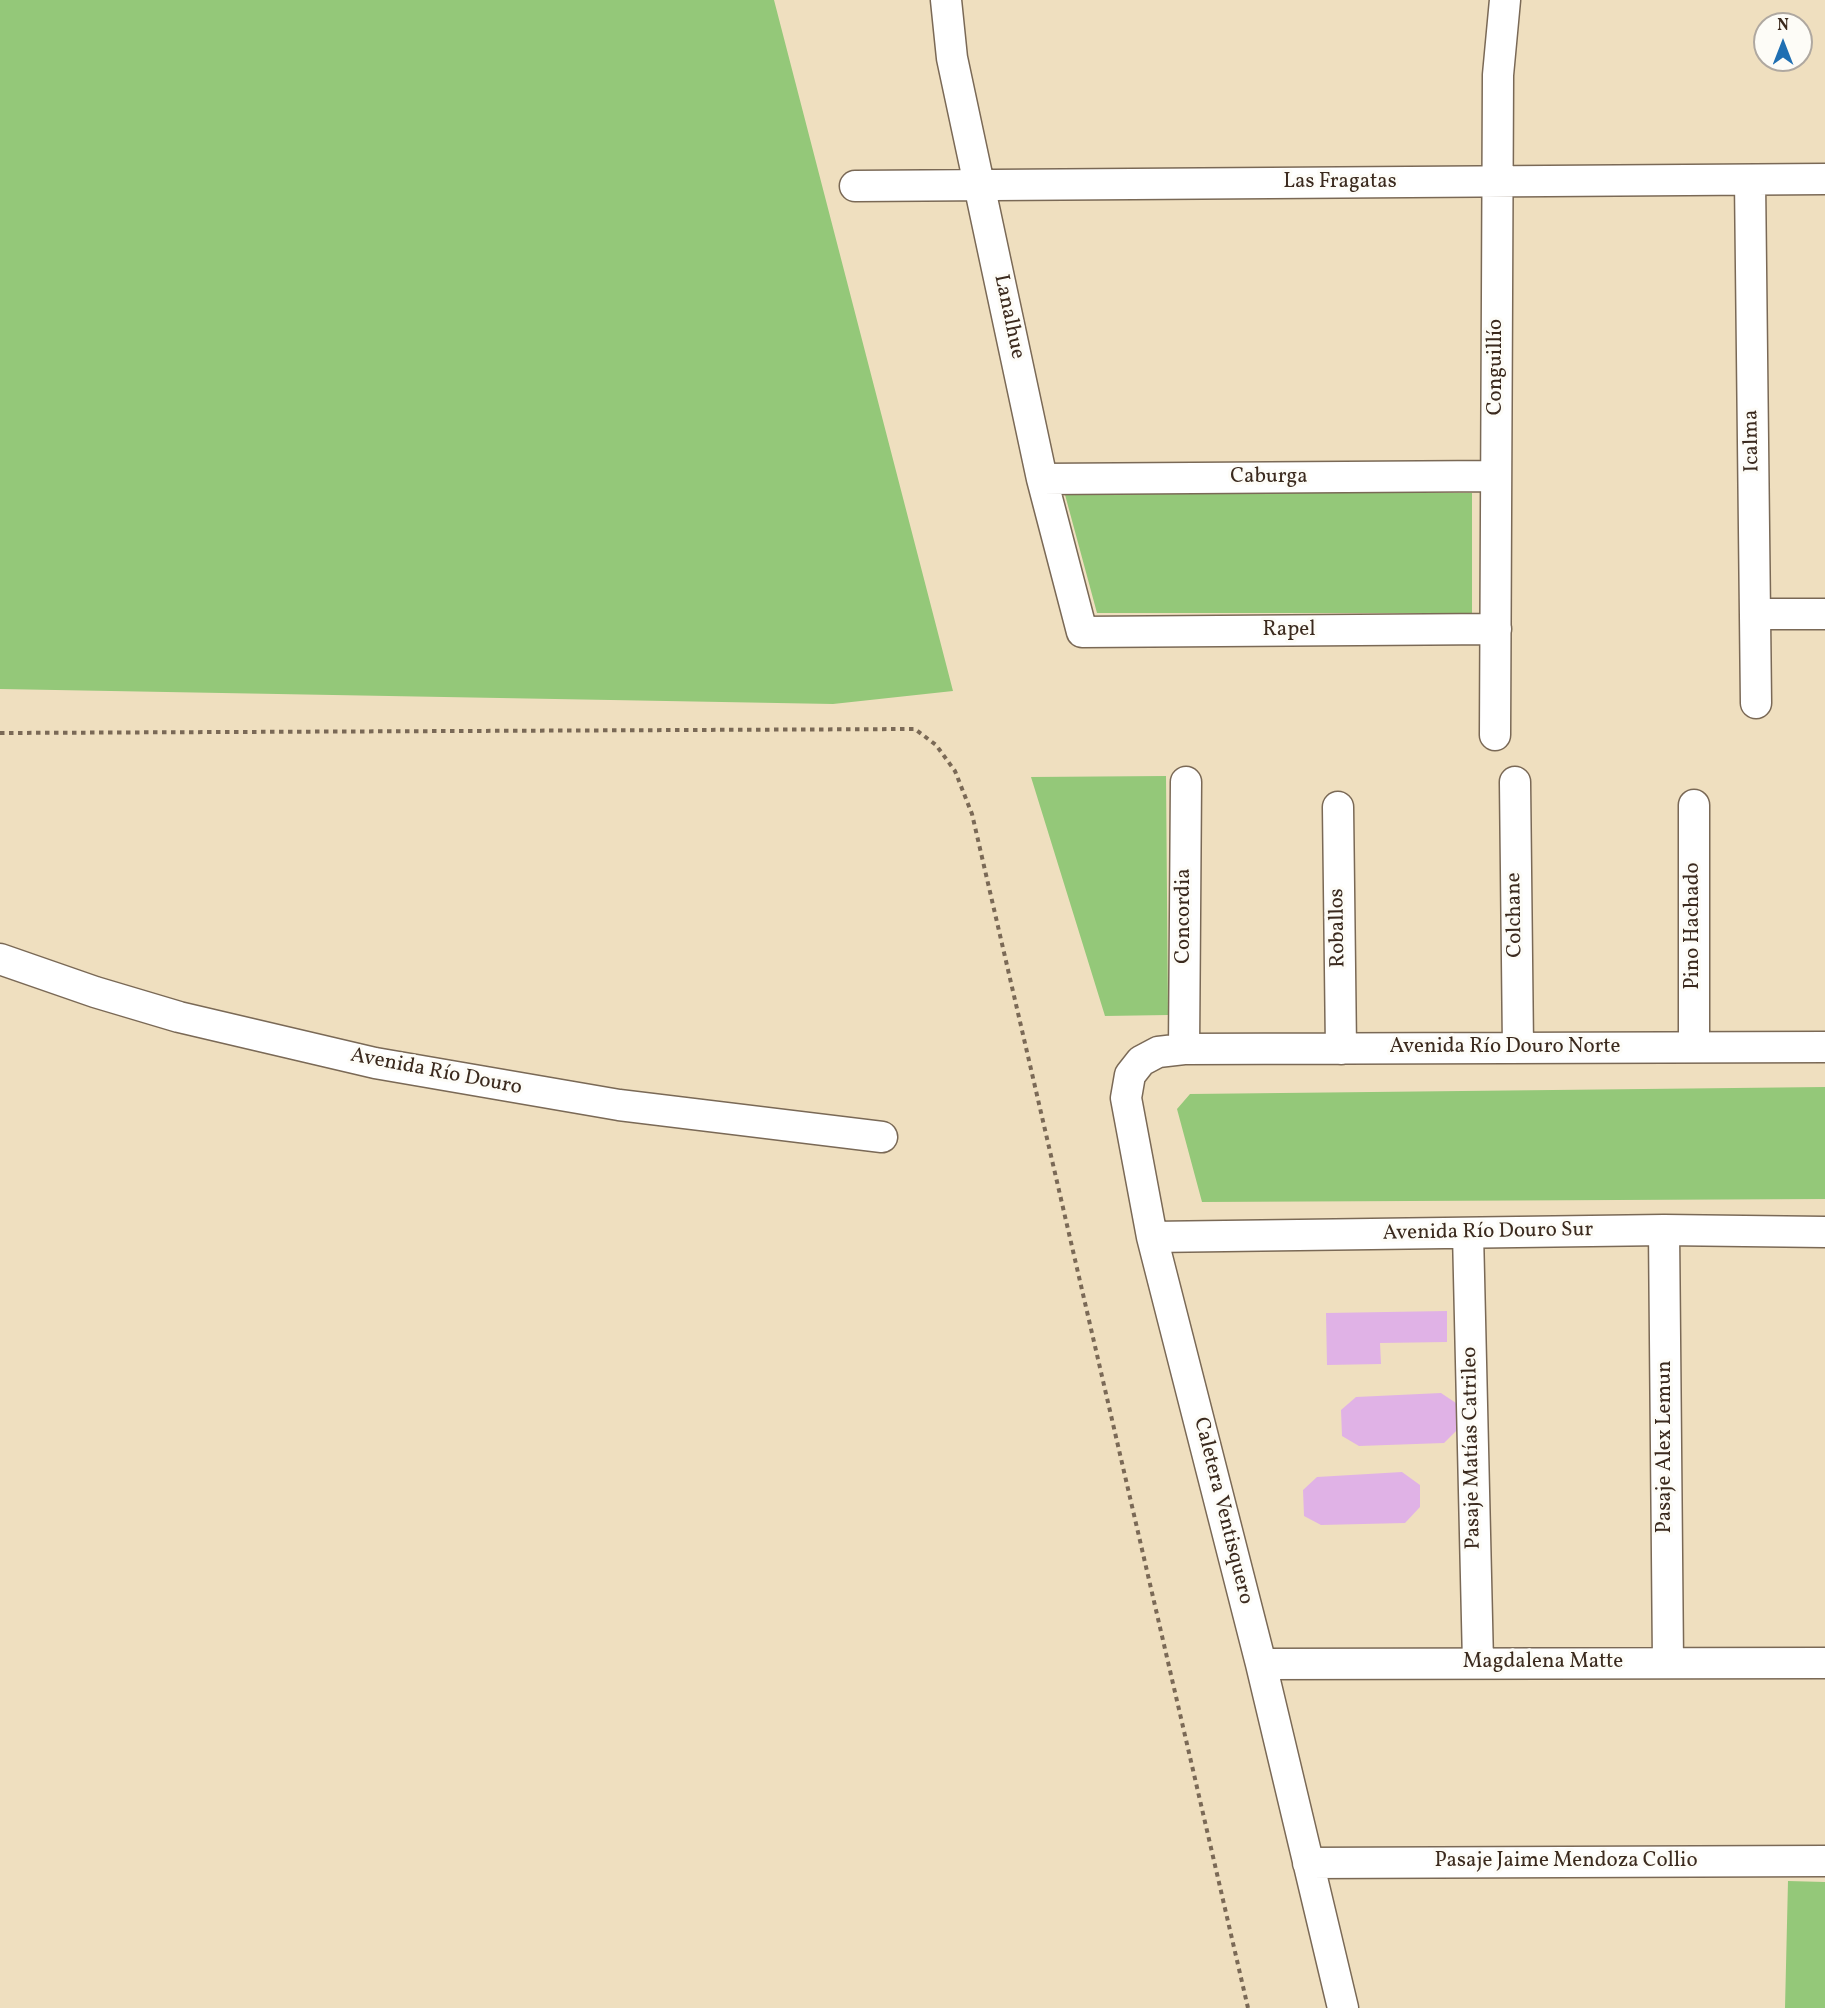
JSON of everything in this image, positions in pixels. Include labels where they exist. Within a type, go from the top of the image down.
[{"type":"street","name":"Lanalhue","points":[[946,0],[952,58],[1042,479],[1082,632]]},
{"type":"street","name":"Conguillío","points":[[1495,735],[1498,75],[1505,0]]},
{"type":"street","name":"Las Fragatas","points":[[855,186],[1825,179]]},
{"type":"street","name":"Icalma","points":[[1750,180],[1756,703]]},
{"type":"street","name":"Caburga","points":[[1042,479],[1496,476]]},
{"type":"street","points":[[1755,614],[1825,614]]},
{"type":"street","name":"Rapel","points":[[1082,632],[1496,629]]},
{"type":"street","name":"Concordia","points":[[1184,1049],[1186,782]]},
{"type":"street","name":"Colchane","points":[[1515,782],[1518,1048]]},
{"type":"street","name":"Pino Hachado","points":[[1694,805],[1694,1047]]},
{"type":"street","name":"Roballos","points":[[1338,807],[1341,1049]]},
{"type":"street","name":"Avenida Río Douro","points":[[0,959],[95,992],[179,1017],[375,1063],[619,1105],[882,1137]]},
{"type":"street","name":"Avenida Río Douro Norte","points":[[1184,1049],[1825,1047]]},
{"type":"street","name":"Caletera Ventisquero","points":[[1184,1049],[1158,1052],[1141,1061],[1130,1075],[1126,1098],[1152,1238],[1261,1664],[1343,2008]]},
{"type":"street","name":"Avenida Río Douro Sur","points":[[1152,1238],[1664,1230],[1825,1232]]},
{"type":"street","name":"Pasaje Alex Lemun","points":[[1664,1230],[1668,1663]]},
{"type":"street","name":"Pasaje Matías Catrileo","points":[[1468,1233],[1478,1663]]},
{"type":"street","name":"Magdalena Matte","points":[[1261,1664],[1825,1663]]},
{"type":"street","name":"Pasaje Jaime Mendoza Collio","points":[[1308,1863],[1825,1861]]},
{"type":"green space","points":[[0,0],[774,0],[953,691],[833,704],[0,689]]},
{"type":"green space","points":[[1064,491],[1472,493],[1472,613],[1097,613]]},
{"type":"green space","points":[[1166,776],[1168,1015],[1105,1016],[1031,777]]},
{"type":"green space","points":[[1825,1087],[1825,1199],[1202,1202],[1177,1109],[1190,1094]]},
{"type":"green space","points":[[1788,1881],[1825,1882],[1825,2008],[1785,2008]]},
{"type":"building","points":[[1447,1311],[1447,1342],[1380,1343],[1381,1364],[1327,1365],[1326,1313]]},
{"type":"building","points":[[1441,1393],[1459,1405],[1459,1428],[1444,1443],[1359,1446],[1342,1436],[1341,1410],[1356,1397]]},
{"type":"building","points":[[1402,1472],[1420,1485],[1420,1507],[1405,1523],[1321,1525],[1304,1516],[1303,1490],[1317,1477]]}]
